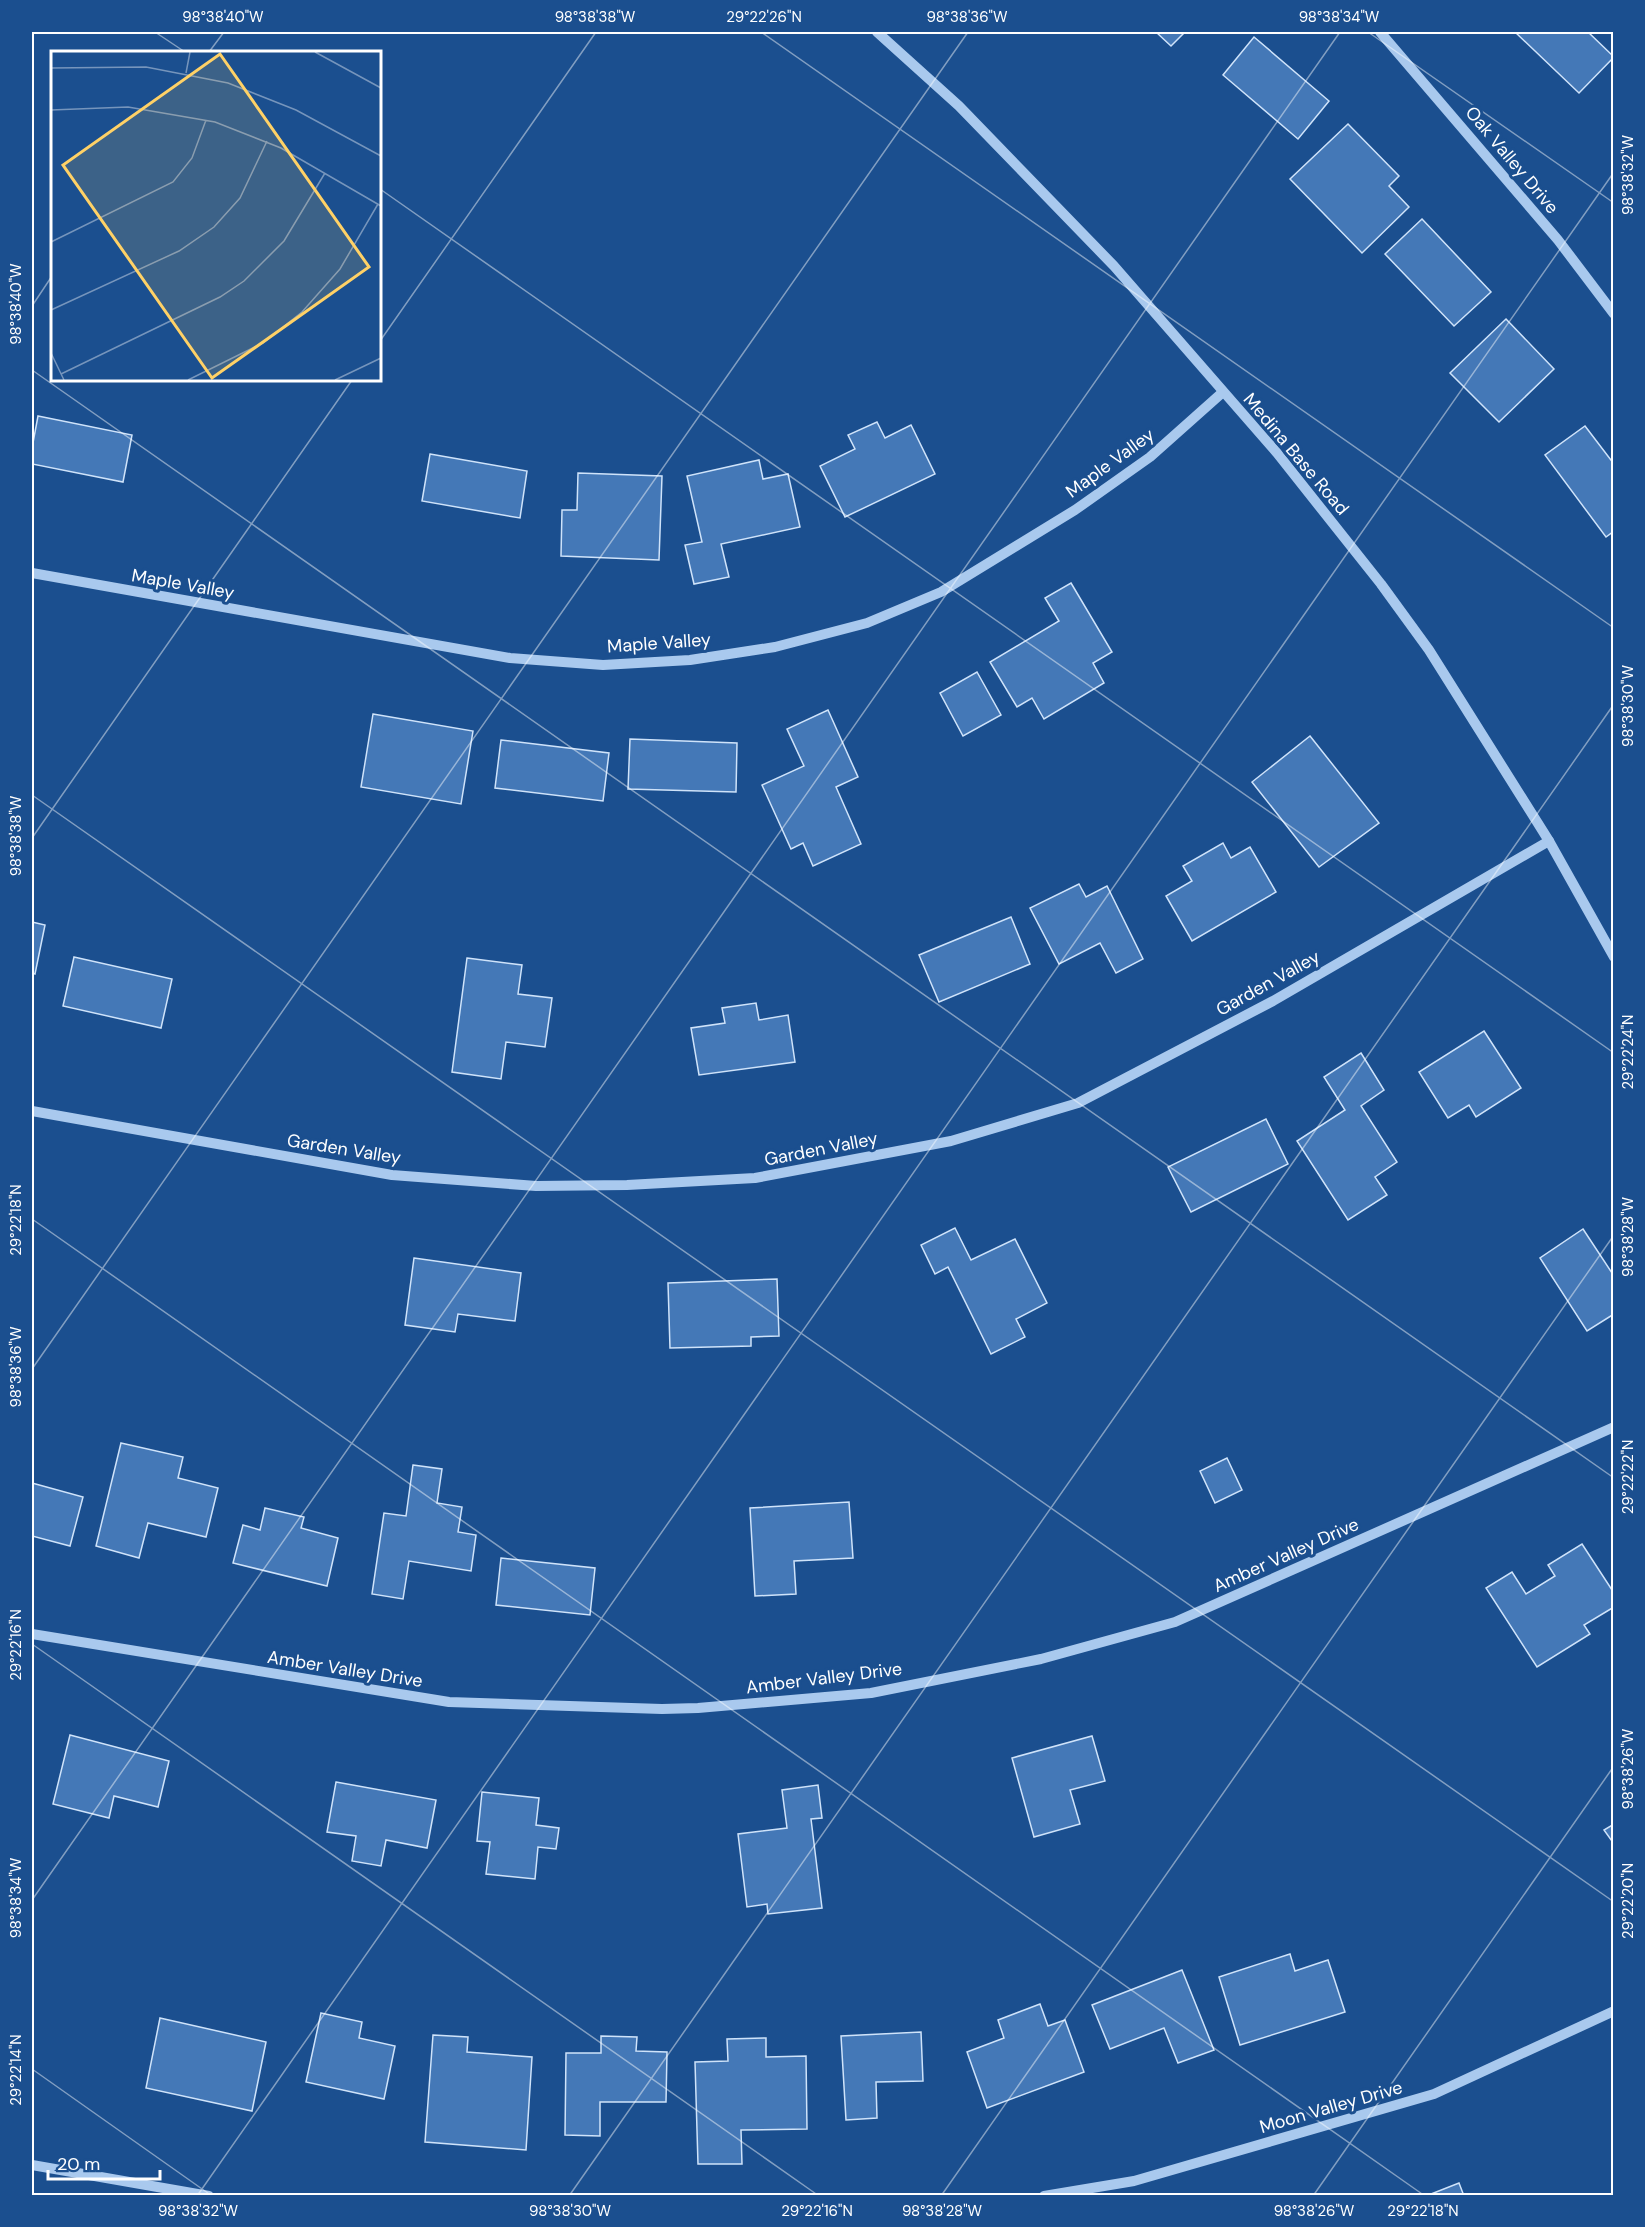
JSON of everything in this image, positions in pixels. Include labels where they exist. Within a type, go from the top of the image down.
[{"type":"street","name":"Medina Base Road","points":[[877,32],[959,106],[1114,266],[1179,337],[1223,392],[1277,453],[1381,584],[1429,650],[1550,841],[1614,957]]},
{"type":"street","name":"Oak Valley Drive","points":[[1380,32],[1558,240],[1614,314]]},
{"type":"street","name":"Maple Valley","points":[[32,573],[510,658],[603,665],[690,660],[774,647],[867,623],[941,592],[1075,510],[1150,457],[1223,392]]},
{"type":"street","name":"Garden Valley","points":[[32,1111],[392,1175],[536,1186],[627,1185],[755,1179],[951,1141],[1078,1103],[1273,1001],[1550,841]]},
{"type":"street","name":"Amber Valley Drive","points":[[32,1634],[449,1702],[662,1709],[871,1693],[1041,1659],[1175,1622],[1614,1427]]},
{"type":"street","name":"Moon Valley Drive","points":[[1044,2196],[1134,2181],[1434,2094],[1614,2011]]},
{"type":"street","points":[[32,2165],[209,2196]]},
{"type":"building","points":[[1156,32],[1185,32],[1171,46]]},
{"type":"building","points":[[1515,32],[1588,32],[1614,57],[1579,93]]},
{"type":"building","points":[[1254,37],[1329,101],[1298,139],[1223,75]]},
{"type":"building","points":[[1348,124],[1399,176],[1389,186],[1409,207],[1362,253],[1290,179]]},
{"type":"building","points":[[1422,219],[1491,292],[1454,326],[1385,254]]},
{"type":"building","points":[[1506,319],[1554,369],[1499,422],[1450,373]]},
{"type":"building","points":[[38,416],[132,435],[123,482],[32,464],[32,448]]},
{"type":"building","points":[[877,422],[885,438],[911,425],[935,474],[845,517],[820,466],[855,449],[848,435]]},
{"type":"building","points":[[1585,426],[1614,464],[1614,531],[1606,537],[1545,455]]},
{"type":"building","points":[[430,454],[527,471],[520,518],[422,501]]},
{"type":"building","points":[[759,460],[763,479],[788,474],[800,527],[721,544],[729,577],[694,584],[685,545],[702,542],[687,476]]},
{"type":"building","points":[[578,473],[662,476],[659,560],[561,556],[562,510],[577,510]]},
{"type":"building","points":[[1071,583],[1112,652],[1093,663],[1104,683],[1044,719],[1032,698],[1017,707],[990,662],[1059,621],[1045,598]]},
{"type":"building","points":[[977,672],[1001,715],[963,736],[940,693]]},
{"type":"building","points":[[828,710],[858,777],[836,787],[861,844],[813,866],[803,843],[791,849],[762,785],[804,766],[787,729]]},
{"type":"building","points":[[373,714],[473,731],[461,804],[361,787]]},
{"type":"building","points":[[1310,736],[1379,823],[1319,867],[1252,782]]},
{"type":"building","points":[[630,739],[737,743],[736,792],[628,789]]},
{"type":"building","points":[[501,740],[609,753],[603,801],[495,788]]},
{"type":"building","points":[[1223,843],[1231,858],[1250,847],[1276,892],[1192,941],[1166,896],[1192,881],[1183,866]]},
{"type":"building","points":[[1079,884],[1086,897],[1107,886],[1143,959],[1116,973],[1100,943],[1059,964],[1030,908]]},
{"type":"building","points":[[1011,917],[1030,964],[939,1002],[919,955]]},
{"type":"building","points":[[32,922],[45,925],[35,974],[32,973]]},
{"type":"building","points":[[74,957],[172,979],[161,1028],[63,1006]]},
{"type":"building","points":[[467,958],[522,965],[518,994],[552,998],[545,1047],[506,1042],[501,1079],[452,1072]]},
{"type":"building","points":[[756,1003],[759,1020],[788,1015],[795,1062],[699,1075],[691,1028],[725,1023],[722,1008]]},
{"type":"building","points":[[1484,1031],[1521,1088],[1476,1117],[1469,1105],[1448,1118],[1419,1072]]},
{"type":"building","points":[[1361,1053],[1384,1090],[1361,1106],[1397,1162],[1375,1177],[1387,1195],[1348,1220],[1297,1141],[1345,1110],[1324,1077]]},
{"type":"building","points":[[1266,1119],[1288,1164],[1191,1212],[1168,1167]]},
{"type":"building","points":[[955,1228],[971,1260],[1015,1239],[1047,1303],[1016,1319],[1025,1337],[991,1354],[948,1267],[935,1274],[921,1245]]},
{"type":"building","points":[[1583,1229],[1614,1276],[1614,1314],[1587,1331],[1540,1258]]},
{"type":"building","points":[[414,1258],[521,1273],[515,1321],[458,1314],[455,1332],[405,1325]]},
{"type":"building","points":[[777,1279],[779,1336],[751,1337],[751,1346],[670,1348],[668,1283]]},
{"type":"building","points":[[121,1443],[183,1457],[178,1478],[218,1488],[206,1537],[148,1523],[139,1558],[96,1546]]},
{"type":"building","points":[[1227,1458],[1242,1490],[1215,1503],[1200,1471]]},
{"type":"building","points":[[413,1465],[442,1469],[437,1503],[462,1507],[458,1532],[476,1535],[471,1571],[409,1561],[403,1599],[372,1594],[384,1513],[406,1516]]},
{"type":"building","points":[[32,1483],[83,1497],[70,1546],[32,1536]]},
{"type":"building","points":[[849,1502],[853,1558],[794,1561],[796,1594],[755,1596],[750,1508]]},
{"type":"building","points":[[265,1508],[304,1517],[301,1528],[338,1538],[327,1586],[233,1563],[243,1525],[260,1530]]},
{"type":"building","points":[[1582,1544],[1614,1593],[1614,1607],[1584,1625],[1590,1634],[1537,1667],[1486,1588],[1512,1572],[1526,1594],[1555,1576],[1548,1565]]},
{"type":"building","points":[[501,1558],[595,1568],[590,1615],[496,1605]]},
{"type":"building","points":[[70,1735],[169,1761],[158,1807],[114,1796],[109,1818],[53,1804]]},
{"type":"building","points":[[1092,1736],[1105,1781],[1070,1790],[1080,1824],[1034,1837],[1012,1758]]},
{"type":"building","points":[[336,1782],[436,1800],[427,1848],[386,1840],[381,1866],[352,1861],[356,1836],[327,1832]]},
{"type":"building","points":[[818,1785],[822,1818],[811,1819],[822,1908],[768,1914],[767,1904],[747,1907],[738,1834],[787,1828],[782,1790]]},
{"type":"building","points":[[482,1792],[539,1798],[536,1825],[559,1828],[556,1849],[538,1847],[535,1879],[486,1874],[490,1842],[477,1841]]},
{"type":"building","points":[[1614,1824],[1614,1844],[1604,1830]]},
{"type":"building","points":[[1290,1954],[1295,1971],[1328,1960],[1345,2012],[1240,2045],[1219,1977]]},
{"type":"building","points":[[1182,1970],[1214,2050],[1178,2063],[1164,2028],[1110,2049],[1092,2005]]},
{"type":"building","points":[[1040,2004],[1048,2026],[1065,2020],[1084,2072],[987,2108],[967,2052],[1004,2038],[998,2020]]},
{"type":"building","points":[[321,2013],[362,2022],[359,2038],[395,2046],[384,2099],[306,2082]]},
{"type":"building","points":[[160,2018],[266,2042],[252,2111],[146,2088]]},
{"type":"building","points":[[921,2032],[923,2081],[876,2082],[877,2118],[846,2120],[841,2036]]},
{"type":"building","points":[[433,2035],[468,2037],[467,2052],[532,2057],[526,2150],[425,2142]]},
{"type":"building","points":[[601,2036],[637,2037],[636,2051],[667,2052],[666,2102],[600,2102],[600,2136],[565,2135],[566,2053],[601,2053]]},
{"type":"building","points":[[766,2038],[766,2057],[806,2056],[807,2129],[741,2130],[742,2164],[698,2164],[695,2062],[728,2061],[727,2039]]},
{"type":"building","points":[[1459,2183],[1464,2196],[1426,2196]]}]
